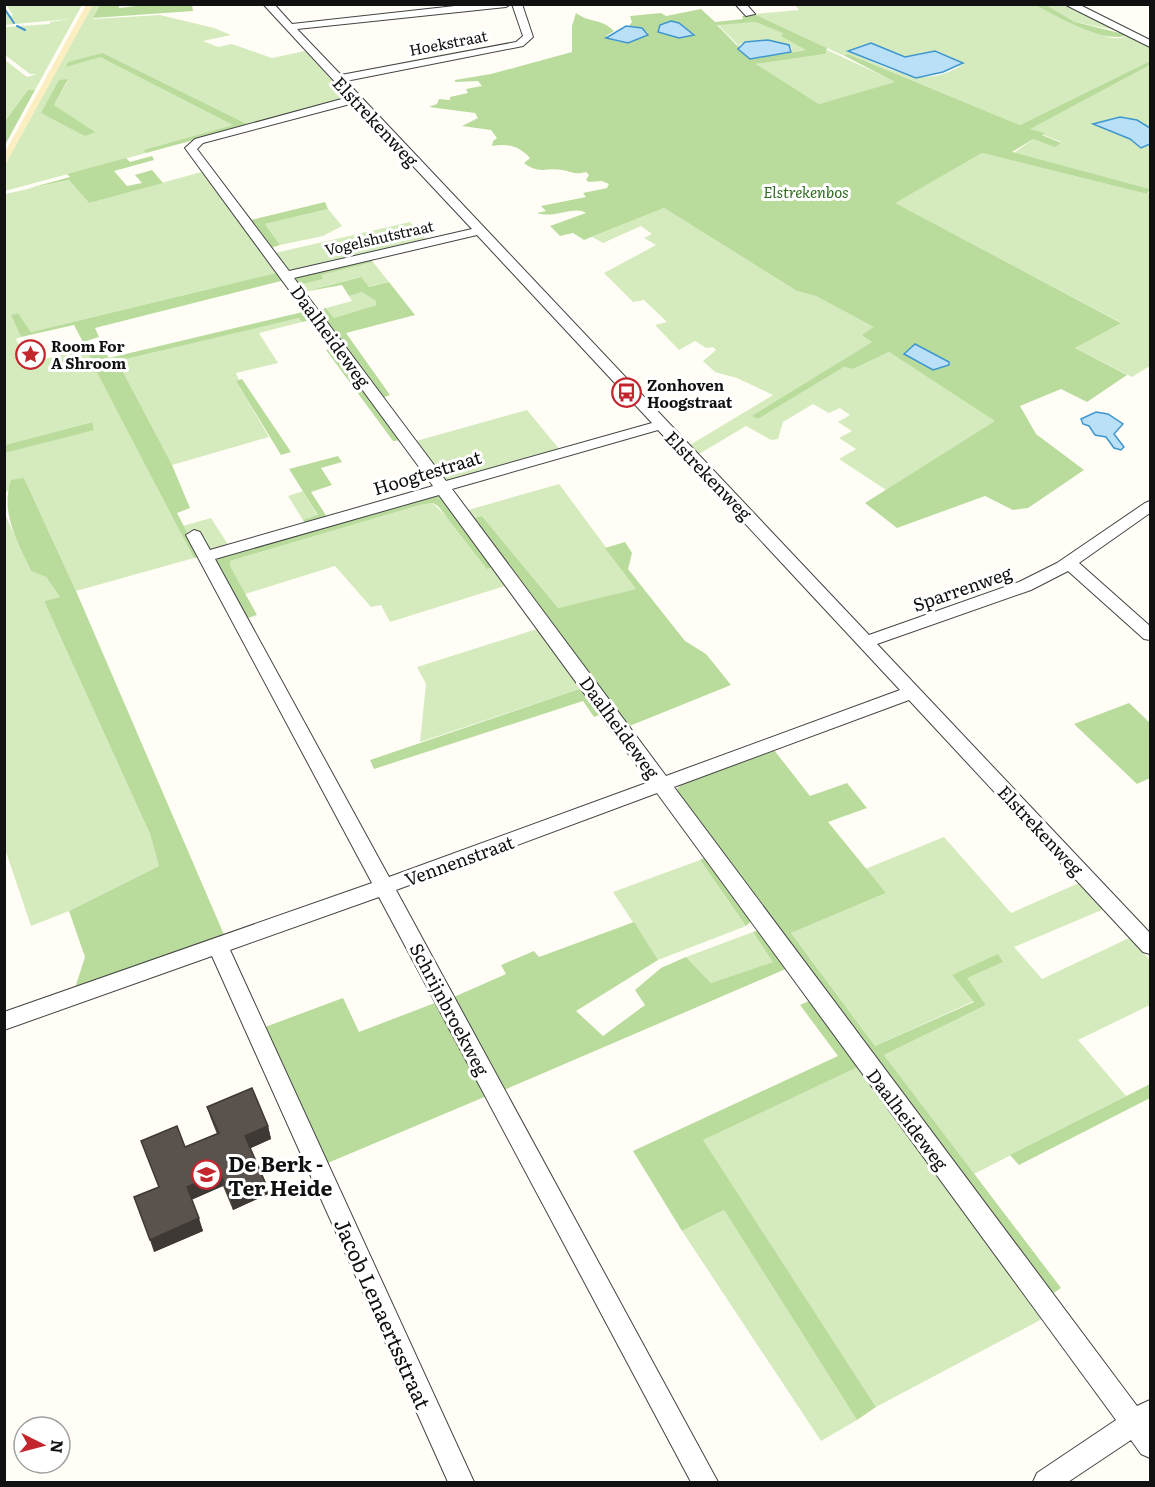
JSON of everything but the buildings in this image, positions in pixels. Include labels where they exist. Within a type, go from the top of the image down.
[{"type":"street","name":"Elstrekenweg","points":[[268,4],[1150,946]]},
{"type":"street","points":[[289,27],[506,4]]},
{"type":"street","name":"Hoekstraat","points":[[337,79],[519,44],[528,37],[517,4]]},
{"type":"street","points":[[740,4],[750,14]]},
{"type":"street","points":[[1069,4],[1150,44]]},
{"type":"street","name":"Daalheideweg","points":[[355,99],[199,141],[192,145],[193,150],[663,785],[1142,1418],[1150,1445]]},
{"type":"street","name":"Vogelshutstraat","points":[[286,276],[479,231]]},
{"type":"street","name":"Hoogtestraat","points":[[205,557],[661,425]]},
{"type":"street","name":"Sparrenweg","points":[[865,642],[1025,586],[1069,563],[1150,506]]},
{"type":"street","name":"Schrijnbroekweg","points":[[194,535],[705,1482]]},
{"type":"street","points":[[1069,563],[1150,635]]},
{"type":"street","name":"Vennenstraat","points":[[4,1021],[384,887],[912,692]]},
{"type":"street","name":"Jacob Lenaertsstraat","points":[[218,946],[461,1482]]},
{"type":"street","points":[[1046,1482],[1142,1418]]},
{"type":"green space","points":[[794,4],[1036,5],[1078,26],[1112,38],[1122,38],[1128,35],[1150,47],[1150,61],[1020,125],[848,54],[842,55],[754,14],[799,10]],"holes":[[[871,43],[905,57],[935,51],[963,64],[934,76],[919,76],[891,70],[848,51]]]},
{"type":"green space","points":[[6,5],[82,5],[35,90],[28,90],[5,121],[5,60],[27,77],[37,74],[30,74],[5,55],[5,27],[50,24],[50,22],[69,19],[5,25],[4,10],[9,16],[13,15]]},
{"type":"green space","points":[[92,5],[100,5],[93,19],[160,15],[214,28],[231,35],[203,41],[218,47],[232,44],[272,58],[305,51],[348,98],[249,125],[103,53],[100,57],[234,125],[143,150],[146,153],[5,191],[5,165]],"holes":[[[68,80],[54,105],[94,132],[41,113]]]},
{"type":"green space","points":[[100,5],[119,5],[119,8],[145,5],[192,5],[193,11],[93,18]]},
{"type":"green space","points":[[1036,5],[1046,5],[1075,22],[1128,35],[1119,37],[1095,33]]},
{"type":"green space","points":[[1046,5],[1063,5],[1119,31],[1075,22]]},
{"type":"green space","name":"Elstrekenbos","points":[[701,9],[715,22],[743,19],[742,16],[754,14],[827,48],[825,54],[756,64],[819,104],[895,82],[843,55],[848,54],[1020,125],[1150,61],[1150,65],[1030,129],[1045,133],[1042,135],[1061,143],[1055,147],[1033,139],[1012,152],[1150,189],[1147,194],[982,153],[895,203],[1121,323],[1075,348],[1127,375],[1087,402],[1061,389],[1020,406],[1036,434],[1084,470],[1028,508],[1013,510],[985,496],[897,528],[865,503],[995,421],[889,352],[853,369],[844,367],[758,419],[752,416],[872,342],[862,335],[874,327],[816,296],[797,291],[664,208],[584,240],[573,233],[560,236],[550,226],[586,213],[576,210],[551,214],[537,213],[546,211],[541,206],[586,197],[583,193],[607,188],[609,184],[602,181],[589,182],[586,180],[589,175],[586,172],[534,169],[524,163],[530,158],[517,148],[508,145],[492,146],[493,141],[497,138],[491,130],[462,126],[478,118],[475,113],[429,107],[437,104],[439,99],[450,100],[450,97],[468,93],[466,89],[482,86],[478,81],[455,82],[455,80],[491,74],[572,52],[572,26],[576,13],[609,27],[614,31],[606,36],[622,42],[633,41],[648,33],[642,28],[629,26],[632,22],[630,16],[661,13],[666,16]],"holes":[[[755,22],[783,33],[781,36],[806,50],[750,59],[717,25]]]},
{"type":"green space","points":[[755,22],[784,33],[807,50],[791,52],[792,48],[779,42],[766,40],[740,44],[738,49],[737,44],[717,24]]},
{"type":"green space","points":[[825,49],[896,82],[819,104],[756,64],[825,54]]},
{"type":"green space","points":[[103,53],[249,125],[146,153],[143,150],[233,125],[100,57],[66,67],[68,62]]},
{"type":"green space","points":[[1150,65],[1150,189],[1014,153],[1033,139],[1054,146],[1061,142],[1029,129]]},
{"type":"green space","points":[[68,79],[54,105],[95,132],[85,136],[41,113],[59,80]]},
{"type":"green space","points":[[28,90],[35,90],[5,145],[5,121]]},
{"type":"green space","points":[[982,153],[1147,194],[1150,192],[1150,366],[1132,377],[1075,348],[1120,322],[894,203]]},
{"type":"green space","points":[[152,156],[154,160],[114,171],[127,186],[142,183],[135,175],[152,170],[163,183],[89,203],[69,180],[26,189],[70,177],[67,174],[126,158],[130,162]]},
{"type":"green space","points":[[205,171],[280,272],[31,332],[18,313],[11,315],[21,337],[16,339],[28,363],[87,349],[194,558],[76,591],[24,478],[5,493],[5,453],[94,429],[91,422],[5,445],[5,194],[69,180],[89,203]]},
{"type":"green space","points":[[325,202],[328,209],[265,224],[280,245],[271,248],[251,220]]},
{"type":"green space","points":[[664,208],[797,291],[816,296],[875,327],[872,342],[753,416],[758,419],[844,367],[853,369],[889,352],[996,421],[886,490],[839,459],[856,449],[839,438],[852,431],[838,422],[850,415],[840,408],[829,413],[813,404],[783,422],[778,439],[771,440],[746,426],[699,454],[690,445],[773,395],[737,378],[715,372],[703,361],[716,350],[713,347],[706,348],[695,341],[679,350],[655,325],[667,322],[644,300],[633,302],[604,273],[656,245],[644,238],[652,234],[641,226],[603,243],[592,237]]},
{"type":"green space","points":[[328,209],[342,226],[323,236],[280,245],[265,224]]},
{"type":"green space","points":[[410,222],[428,241],[288,272],[275,253]]},
{"type":"green space","points":[[370,259],[373,262],[321,275],[323,279],[298,285],[294,280],[294,278]]},
{"type":"green space","points":[[373,262],[389,282],[368,287],[360,277],[303,292],[298,285],[322,279],[320,275]]},
{"type":"green space","points":[[280,272],[285,280],[95,328],[99,337],[83,342],[74,325],[21,337],[11,315],[18,313],[31,332]]},
{"type":"green space","points":[[361,277],[369,287],[389,282],[415,315],[346,333],[390,395],[382,398],[317,310],[326,308],[334,318],[376,305],[376,301],[362,292],[349,296],[342,285],[303,292]]},
{"type":"green space","points":[[362,292],[377,301],[376,305],[334,318],[326,308],[352,301],[349,296]]},
{"type":"green space","points":[[307,311],[314,319],[302,322],[299,318],[117,361],[172,465],[190,508],[177,513],[200,557],[194,558],[90,359],[90,354],[104,351],[109,358]]},
{"type":"green space","points":[[299,318],[302,322],[259,333],[278,363],[236,373],[239,380],[236,381],[269,437],[172,465],[116,361]]},
{"type":"green space","points":[[335,348],[402,440],[393,441],[326,350]]},
{"type":"green space","points":[[242,379],[291,452],[281,455],[236,381]]},
{"type":"green space","points":[[527,410],[560,450],[447,481],[416,441]]},
{"type":"green space","points":[[92,422],[94,430],[5,453],[5,445]]},
{"type":"green space","points":[[338,456],[342,462],[321,468],[332,485],[311,492],[327,517],[305,523],[303,520],[318,515],[289,469]]},
{"type":"green space","points":[[24,478],[76,591],[225,937],[74,991],[85,957],[69,911],[159,866],[150,834],[44,601],[60,597],[46,577],[31,571],[12,526],[8,504],[11,480]]},
{"type":"green space","points":[[559,484],[637,589],[558,608],[482,516],[474,518],[468,510]]},
{"type":"green space","points":[[303,491],[318,516],[303,520],[288,496]]},
{"type":"green space","points":[[441,495],[494,566],[487,569],[438,506],[433,503],[230,561],[230,566],[257,615],[245,619],[215,561],[220,557]]},
{"type":"green space","points":[[433,503],[494,566],[508,585],[390,622],[381,605],[371,607],[335,566],[245,594],[230,566],[230,561]]},
{"type":"green space","points":[[4,512],[31,571],[46,577],[60,597],[44,601],[150,834],[159,866],[69,911],[31,926],[5,849]]},
{"type":"green space","points":[[482,516],[558,608],[636,589],[605,548],[625,542],[632,553],[628,569],[685,641],[706,654],[731,685],[627,727],[474,518]]},
{"type":"green space","points":[[211,518],[229,546],[210,552],[197,531],[188,533],[183,526]]},
{"type":"green space","points":[[540,628],[582,688],[420,742],[426,684],[417,667]]},
{"type":"green space","points":[[582,688],[602,714],[594,717],[583,701],[374,769],[370,760]]},
{"type":"green space","points":[[1129,703],[1150,723],[1150,778],[1137,784],[1074,724]]},
{"type":"green space","points":[[774,750],[810,796],[847,783],[867,808],[828,822],[886,893],[791,933],[875,1046],[974,1002],[952,975],[998,954],[1003,962],[967,978],[986,1005],[884,1055],[1061,1288],[1048,1297],[676,790],[681,785]]},
{"type":"green space","points":[[944,837],[1011,913],[1079,883],[1104,909],[1014,947],[1042,979],[1129,938],[1150,960],[1150,1005],[1078,1040],[1126,1096],[974,1174],[884,1055],[986,1005],[966,978],[1002,962],[952,975],[974,1001],[875,1046],[791,933],[886,893],[865,869]]},
{"type":"green space","points":[[708,856],[751,921],[746,926],[700,860]]},
{"type":"green space","points":[[700,860],[746,926],[658,960],[613,892]]},
{"type":"green space","points":[[634,922],[658,960],[576,1011],[603,1036],[645,1005],[635,990],[661,968],[686,957],[711,983],[773,962],[753,932],[760,930],[788,968],[504,1090],[454,997],[506,974],[501,965],[534,951],[539,957]]},
{"type":"green space","points":[[753,932],[774,962],[711,983],[686,957]]},
{"type":"green space","points":[[343,998],[359,1032],[440,1001],[489,1095],[323,1165],[265,1027]]},
{"type":"green space","points":[[811,1000],[860,1066],[703,1140],[876,1407],[857,1420],[724,1210],[682,1231],[633,1151],[838,1056],[800,1005]]},
{"type":"green space","points":[[860,1066],[1046,1317],[876,1407],[702,1140]]},
{"type":"green space","points":[[1150,1084],[1150,1098],[1019,1165],[1010,1155]]},
{"type":"green space","points":[[724,1210],[857,1420],[821,1441],[682,1231]]},
{"type":"sand","points":[[86,5],[93,5],[5,165],[5,152]]},
{"type":"water","points":[[671,21],[679,23],[694,35],[679,38],[658,32],[660,25]]},
{"type":"water","points":[[626,26],[642,28],[648,35],[628,43],[606,38]]},
{"type":"water","points":[[768,40],[789,45],[791,52],[750,59],[738,49],[745,42]]},
{"type":"water","points":[[871,43],[905,57],[935,51],[963,63],[943,72],[916,78],[848,51]]},
{"type":"water","points":[[1120,117],[1137,120],[1150,128],[1150,144],[1141,148],[1130,139],[1093,124]]},
{"type":"water","points":[[915,344],[949,362],[949,365],[933,370],[904,354]]},
{"type":"water","points":[[1096,412],[1108,414],[1123,424],[1114,434],[1124,447],[1121,450],[1114,448],[1106,437],[1095,435],[1089,426],[1083,424],[1081,419]]},
{"type":"waterway","points":[[4,8],[14,23]]},
{"type":"waterway","points":[[17,26],[25,30]]},
{"type":"place","name":"Room For A Shroom","points":[[30,354]]},
{"type":"place","name":"Zonhoven Hoogstraat","points":[[626,393]]},
{"type":"place","name":"De Berk - Ter Heide","points":[[207,1174]]}]
